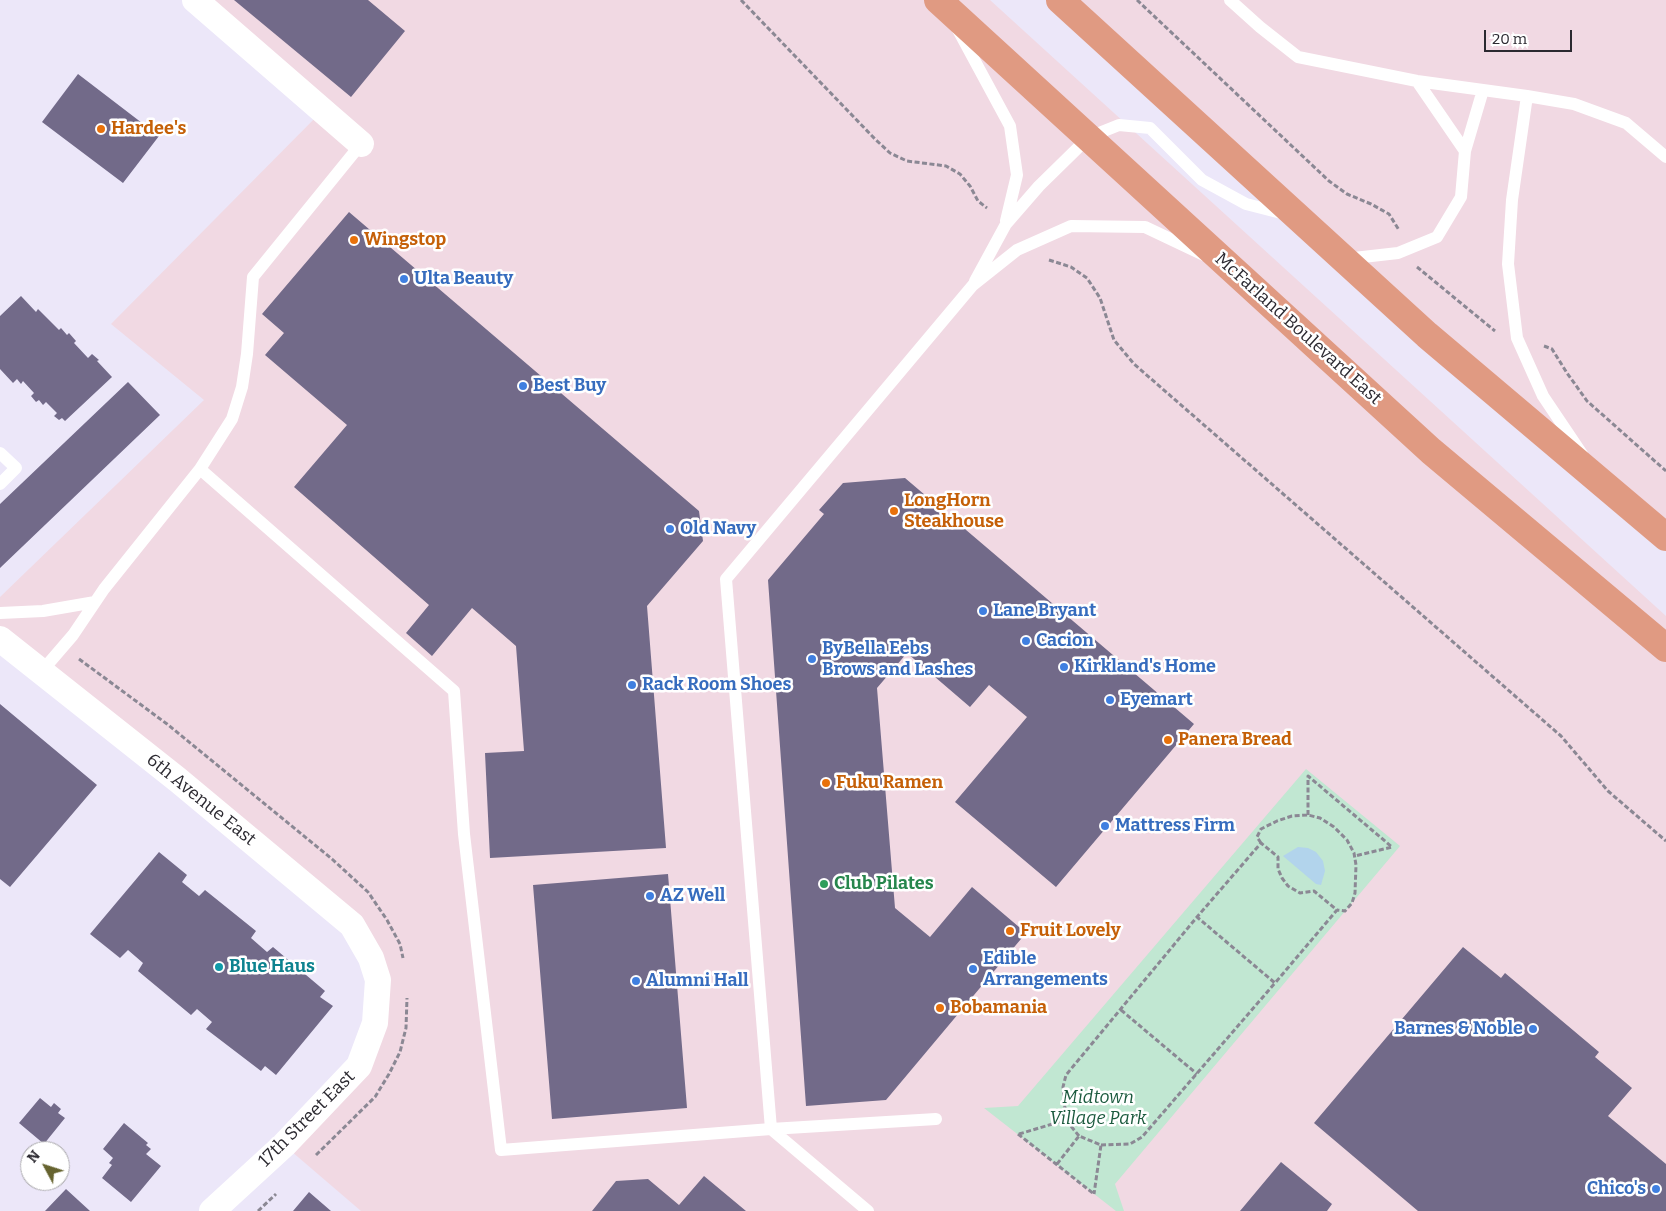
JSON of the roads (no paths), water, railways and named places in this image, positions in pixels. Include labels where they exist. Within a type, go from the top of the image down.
[{"type":"highway","points":[[1060,0],[1426,336],[1666,538]]},
{"type":"highway","name":"McFarland Boulevard East","points":[[942,3],[1431,451],[1666,648]]},
{"type":"street","points":[[195,0],[361,144]]},
{"type":"street","name":"6th Avenue East","points":[[0,639],[178,780],[352,924],[371,958],[378,980]]},
{"type":"street","name":"17th Street East","points":[[212,1211],[284,1145],[359,1066],[375,1023],[378,980]]},
{"type":"lane","points":[[1230,0],[1298,57],[1418,81],[1574,104],[1626,123],[1666,156]]},
{"type":"lane","points":[[942,3],[1010,126],[1017,175],[1006,224]]},
{"type":"lane","points":[[1418,81],[1465,151]]},
{"type":"lane","points":[[1344,259],[1398,253],[1437,237],[1461,197],[1465,151],[1483,90]]},
{"type":"lane","points":[[1527,96],[1512,200],[1508,264],[1517,338],[1544,396],[1603,485]]},
{"type":"lane","points":[[973,285],[1006,224],[1039,186],[1088,137],[1119,124],[1150,128],[1202,180],[1246,204],[1298,217]]},
{"type":"lane","points":[[42,671],[73,634],[95,602],[200,469],[232,419],[242,387],[247,354],[253,277],[361,144]]},
{"type":"lane","points":[[868,1211],[771,1129],[726,579],[973,285],[1017,250],[1071,226],[1145,227],[1229,266]]},
{"type":"lane","points":[[0,453],[16,468],[0,484]]},
{"type":"lane","points":[[200,469],[454,691],[464,834],[501,1150],[771,1129],[936,1119]]},
{"type":"lane","points":[[0,613],[43,612],[95,602]]},
{"type":"water","points":[[1298,847],[1308,848],[1316,852],[1323,861],[1325,871],[1321,885],[1316,884],[1283,856]]},
{"type":"place","name":"Hardee's","points":[[101,129]]},
{"type":"place","name":"Wingstop","points":[[354,240]]},
{"type":"place","name":"Ulta Beauty","points":[[404,279]]},
{"type":"place","name":"Best Buy","points":[[523,386]]},
{"type":"place","name":"LongHorn Steakhouse","points":[[894,511]]},
{"type":"place","name":"Old Navy","points":[[670,529]]},
{"type":"place","name":"Lane Bryant","points":[[983,611]]},
{"type":"place","name":"Cacion","points":[[1026,641]]},
{"type":"place","name":"ByBella Eebs Brows and Lashes","points":[[812,659]]},
{"type":"place","name":"Kirkland's Home","points":[[1064,667]]},
{"type":"place","name":"Rack Room Shoes","points":[[632,685]]},
{"type":"place","name":"Eyemart","points":[[1110,700]]},
{"type":"place","name":"Panera Bread","points":[[1168,740]]},
{"type":"place","name":"Fuku Ramen","points":[[826,783]]},
{"type":"place","name":"Mattress Firm","points":[[1105,826]]},
{"type":"place","name":"Club Pilates","points":[[824,884]]},
{"type":"place","name":"AZ Well","points":[[650,896]]},
{"type":"place","name":"Fruit Lovely","points":[[1010,931]]},
{"type":"place","name":"Blue Haus","points":[[219,967]]},
{"type":"place","name":"Edible Arrangements","points":[[973,969]]},
{"type":"place","name":"Alumni Hall","points":[[636,981]]},
{"type":"place","name":"Bobamania","points":[[940,1008]]},
{"type":"place","name":"Barnes & Noble","points":[[1533,1029]]},
{"type":"place","name":"Chico's","points":[[1656,1189]]},
{"type":"park label","name":"Midtown Village Park","points":[[1098,1108]]}]
